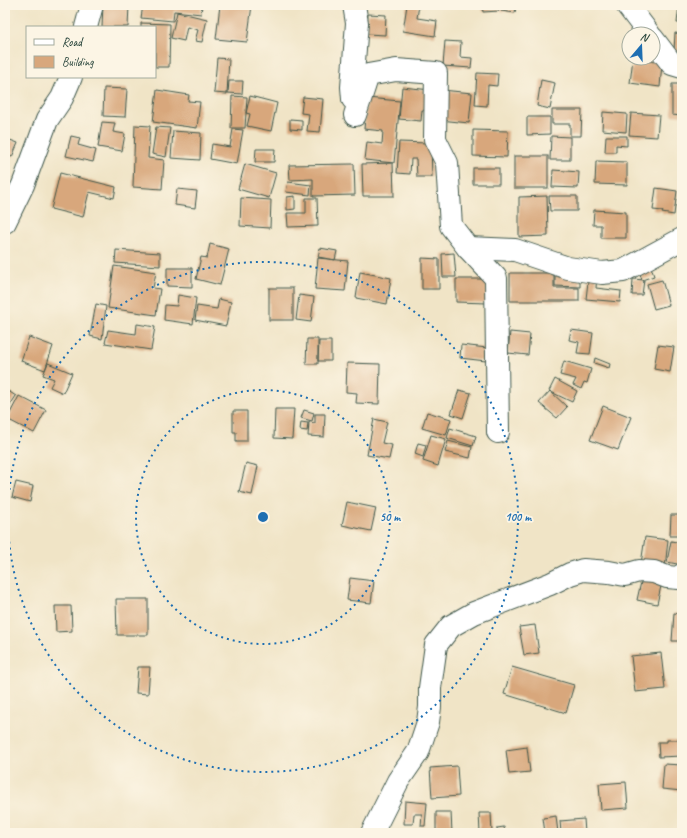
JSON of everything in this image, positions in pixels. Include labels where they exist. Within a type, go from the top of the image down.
[{"type":"street","points":[[86,26],[92,5]]},
{"type":"street","points":[[354,5],[357,24],[352,88],[355,115],[368,74],[396,70],[436,73],[435,139],[447,163],[451,226],[468,248],[496,278],[498,432]]},
{"type":"street","points":[[627,5],[643,26]]},
{"type":"street","points":[[661,50],[672,64],[682,67]]},
{"type":"street","points":[[5,222],[23,185],[47,120],[62,98],[70,78]]},
{"type":"street","points":[[468,248],[515,250],[568,268],[602,273],[623,271],[682,239]]},
{"type":"street","points":[[372,833],[398,781],[418,752],[428,722],[430,688],[436,645],[451,626],[474,613],[583,570],[610,572],[625,575],[639,570],[654,572],[667,577],[679,578],[682,575]]},
{"type":"building","points":[[103,5],[129,5],[128,26],[102,26]]},
{"type":"building","points":[[143,5],[202,5],[201,14],[174,11],[173,21],[141,18]]},
{"type":"building","points":[[220,5],[239,7],[239,5],[252,5],[247,42],[216,39]]},
{"type":"building","points":[[407,5],[419,5],[417,18],[437,21],[435,36],[403,31]]},
{"type":"building","points":[[482,5],[499,5],[499,11],[483,12]]},
{"type":"building","points":[[502,5],[516,5],[515,13],[501,11]]},
{"type":"building","points":[[679,5],[682,5],[682,23],[677,23]]},
{"type":"building","points":[[177,12],[207,19],[202,42],[195,41],[198,30],[187,27],[184,41],[171,38]]},
{"type":"building","points":[[368,14],[386,15],[385,35],[367,34]]},
{"type":"building","points":[[141,23],[170,24],[169,67],[156,67],[156,26],[141,26]]},
{"type":"building","points":[[675,33],[682,34],[682,52],[674,51]]},
{"type":"building","points":[[445,41],[461,42],[460,57],[472,58],[471,68],[443,66]]},
{"type":"building","points":[[217,58],[229,59],[227,94],[214,93]]},
{"type":"building","points":[[662,63],[660,87],[630,83],[632,66],[661,66]]},
{"type":"building","points":[[477,73],[498,74],[497,86],[488,85],[487,106],[475,105]]},
{"type":"building","points":[[541,80],[555,83],[550,109],[537,106]]},
{"type":"building","points":[[229,81],[243,81],[242,94],[228,93]]},
{"type":"building","points":[[672,84],[682,84],[682,116],[672,115]]},
{"type":"building","points":[[402,87],[431,90],[429,111],[422,110],[421,121],[399,119]]},
{"type":"building","points":[[104,88],[127,89],[125,117],[103,116]]},
{"type":"building","points":[[157,90],[189,95],[188,101],[200,102],[197,128],[153,122]]},
{"type":"building","points":[[442,90],[472,93],[469,123],[440,120]]},
{"type":"building","points":[[232,96],[247,97],[245,128],[231,128]]},
{"type":"building","points":[[250,96],[277,103],[271,131],[247,126],[250,114],[246,113]]},
{"type":"building","points":[[303,97],[323,99],[320,132],[307,131],[309,114],[301,113]]},
{"type":"building","points":[[367,98],[400,101],[394,163],[365,160],[367,142],[382,144],[383,131],[364,129]]},
{"type":"building","points":[[552,110],[582,110],[581,136],[570,136],[570,124],[552,124]]},
{"type":"building","points":[[603,112],[627,114],[626,132],[602,130]]},
{"type":"building","points":[[631,113],[659,115],[657,137],[629,135]]},
{"type":"building","points":[[527,117],[550,117],[550,134],[527,135]]},
{"type":"building","points":[[290,119],[302,120],[302,130],[290,129]]},
{"type":"building","points":[[102,122],[115,123],[113,132],[125,134],[122,151],[98,147]]},
{"type":"building","points":[[135,125],[150,126],[148,158],[164,160],[162,189],[133,187]]},
{"type":"building","points":[[156,127],[170,128],[166,157],[152,154]]},
{"type":"building","points":[[233,129],[243,130],[237,164],[210,159],[212,144],[230,147]]},
{"type":"building","points":[[473,130],[508,131],[507,157],[473,156]]},
{"type":"building","points":[[173,131],[201,133],[200,160],[171,158]]},
{"type":"building","points":[[71,136],[80,138],[78,145],[96,150],[93,162],[66,156]]},
{"type":"building","points":[[551,136],[570,137],[570,160],[550,160]]},
{"type":"building","points":[[606,136],[627,136],[627,146],[616,145],[616,152],[605,152]]},
{"type":"building","points":[[5,138],[18,143],[12,157],[5,154]]},
{"type":"building","points":[[399,142],[427,143],[431,145],[432,177],[417,177],[416,159],[411,159],[410,174],[397,173]]},
{"type":"building","points":[[256,149],[275,149],[274,162],[255,162]]},
{"type":"building","points":[[514,156],[548,156],[548,188],[514,188]]},
{"type":"building","points":[[596,161],[627,162],[627,185],[595,184]]},
{"type":"building","points":[[393,163],[394,196],[363,196],[362,164]]},
{"type":"building","points":[[245,164],[276,173],[269,198],[238,189]]},
{"type":"building","points":[[354,164],[355,195],[313,196],[313,179],[290,180],[289,165]]},
{"type":"building","points":[[473,168],[499,168],[499,184],[473,184]]},
{"type":"building","points":[[553,170],[579,172],[578,188],[552,187]]},
{"type":"building","points":[[60,173],[116,187],[114,198],[89,192],[83,217],[51,209]]},
{"type":"building","points":[[288,182],[311,185],[310,195],[286,192]]},
{"type":"building","points":[[656,188],[677,191],[674,215],[662,213],[663,211],[653,210]]},
{"type":"building","points":[[177,189],[197,191],[195,208],[175,205]]},
{"type":"building","points":[[295,196],[295,209],[287,210],[287,197]]},
{"type":"building","points":[[547,196],[548,236],[519,237],[519,197]]},
{"type":"building","points":[[549,196],[577,196],[577,211],[550,211]]},
{"type":"building","points":[[241,198],[271,200],[270,228],[240,226]]},
{"type":"building","points":[[306,198],[317,198],[318,226],[288,227],[287,213],[306,213]]},
{"type":"building","points":[[594,210],[626,212],[626,238],[601,238],[601,225],[593,225]]},
{"type":"building","points":[[210,244],[229,249],[220,285],[196,279],[201,257],[207,258]]},
{"type":"building","points":[[320,248],[337,251],[335,260],[318,257]]},
{"type":"building","points":[[116,250],[160,253],[160,266],[115,263]]},
{"type":"building","points":[[454,253],[456,277],[443,277],[442,254]]},
{"type":"building","points":[[318,258],[348,261],[345,291],[315,289]]},
{"type":"building","points":[[422,258],[439,259],[439,289],[422,289]]},
{"type":"building","points":[[650,264],[654,276],[642,280],[638,268]]},
{"type":"building","points":[[114,266],[156,272],[153,288],[160,289],[156,315],[108,308]]},
{"type":"building","points":[[167,268],[192,268],[192,287],[167,286]]},
{"type":"building","points":[[555,270],[580,271],[580,287],[555,286]]},
{"type":"building","points":[[360,272],[391,278],[387,304],[356,298]]},
{"type":"building","points":[[510,273],[554,273],[554,288],[579,288],[579,301],[510,301]]},
{"type":"building","points":[[589,273],[597,274],[596,288],[621,291],[620,302],[586,299]]},
{"type":"building","points":[[456,279],[487,279],[487,303],[456,302]]},
{"type":"building","points":[[633,279],[644,280],[642,295],[632,295]]},
{"type":"building","points":[[662,280],[669,305],[654,309],[647,284]]},
{"type":"building","points":[[269,288],[293,288],[293,320],[269,320]]},
{"type":"building","points":[[178,295],[196,298],[193,324],[164,320],[165,305],[177,306]]},
{"type":"building","points":[[299,295],[314,297],[311,322],[296,320]]},
{"type":"building","points":[[219,299],[231,302],[226,326],[195,320],[197,306],[217,309]]},
{"type":"building","points":[[96,304],[106,306],[102,339],[90,336]]},
{"type":"building","points":[[137,324],[155,327],[151,350],[105,343],[108,330],[136,334]]},
{"type":"building","points":[[571,330],[593,333],[590,354],[577,353],[579,342],[569,340]]},
{"type":"building","points":[[510,332],[530,334],[528,355],[508,353]]},
{"type":"building","points":[[29,337],[53,346],[45,370],[21,361]]},
{"type":"building","points":[[307,339],[318,339],[318,364],[306,364]]},
{"type":"building","points":[[319,341],[331,341],[331,361],[318,361]]},
{"type":"building","points":[[461,345],[487,348],[486,361],[460,358]]},
{"type":"building","points":[[658,345],[674,347],[670,372],[654,369]]},
{"type":"building","points":[[595,358],[610,364],[609,368],[594,363]]},
{"type":"building","points":[[564,361],[591,369],[587,383],[584,382],[581,389],[573,385],[576,379],[560,375]]},
{"type":"building","points":[[48,363],[72,373],[63,393],[50,387],[54,379],[43,375]]},
{"type":"building","points":[[347,363],[380,364],[379,404],[356,403],[357,393],[346,392]]},
{"type":"building","points":[[555,379],[577,391],[572,402],[549,391]]},
{"type":"building","points":[[5,389],[16,396],[5,413]]},
{"type":"building","points":[[459,390],[471,393],[463,418],[451,414]]},
{"type":"building","points":[[550,391],[567,407],[557,418],[539,403]]},
{"type":"building","points":[[19,396],[46,410],[34,433],[7,419]]},
{"type":"building","points":[[603,406],[631,417],[618,450],[590,440]]},
{"type":"building","points":[[275,409],[294,409],[292,439],[274,438]]},
{"type":"building","points":[[304,410],[314,413],[312,421],[301,418]]},
{"type":"building","points":[[233,411],[247,411],[247,441],[236,441],[236,432],[233,432]]},
{"type":"building","points":[[427,412],[451,419],[446,435],[422,428]]},
{"type":"building","points":[[315,414],[325,414],[324,437],[308,436],[309,422],[315,423]]},
{"type":"building","points":[[374,419],[387,422],[382,443],[392,445],[389,459],[367,455]]},
{"type":"building","points":[[301,422],[308,423],[307,431],[300,430]]},
{"type":"building","points":[[450,428],[476,436],[473,446],[447,438]]},
{"type":"building","points":[[431,435],[446,439],[438,466],[423,461]]},
{"type":"building","points":[[448,441],[472,447],[470,458],[445,452]]},
{"type":"building","points":[[418,443],[426,445],[423,457],[415,454]]},
{"type":"building","points":[[246,463],[258,466],[252,495],[239,492]]},
{"type":"building","points":[[16,482],[33,486],[30,502],[12,497]]},
{"type":"building","points":[[347,502],[376,508],[371,531],[342,525]]},
{"type":"building","points":[[671,515],[682,515],[682,536],[670,536]]},
{"type":"building","points":[[645,537],[668,540],[665,568],[641,564]]},
{"type":"building","points":[[671,541],[682,543],[682,565],[667,562]]},
{"type":"building","points":[[643,573],[663,577],[657,604],[637,600]]},
{"type":"building","points":[[350,578],[374,581],[371,603],[347,600]]},
{"type":"building","points":[[116,599],[148,599],[148,635],[117,635]]},
{"type":"building","points":[[55,606],[71,606],[72,631],[56,632]]},
{"type":"building","points":[[674,613],[682,614],[682,641],[672,641]]},
{"type":"building","points":[[535,625],[539,653],[524,655],[519,627]]},
{"type":"building","points":[[661,653],[665,689],[635,692],[631,656]]},
{"type":"building","points":[[138,667],[150,667],[148,694],[136,693]]},
{"type":"building","points":[[512,667],[574,685],[566,713],[504,694]]},
{"type":"building","points":[[667,740],[682,740],[682,756],[659,757],[658,742],[667,742]]},
{"type":"building","points":[[527,747],[530,772],[509,774],[506,750]]},
{"type":"building","points":[[664,764],[682,765],[682,791],[662,789]]},
{"type":"building","points":[[457,766],[459,796],[432,798],[430,768]]},
{"type":"building","points":[[626,782],[628,808],[601,810],[599,784]]},
{"type":"building","points":[[405,801],[427,803],[425,826],[421,826],[422,814],[414,814],[413,824],[404,824]]},
{"type":"building","points":[[436,812],[451,812],[452,833],[436,833]]},
{"type":"building","points":[[479,813],[491,813],[492,833],[480,833]]},
{"type":"building","points":[[556,816],[558,833],[545,833],[543,818]]},
{"type":"building","points":[[584,819],[585,833],[561,833],[560,821]]},
{"type":"building","points":[[504,827],[505,833],[497,833],[497,828]]}]
